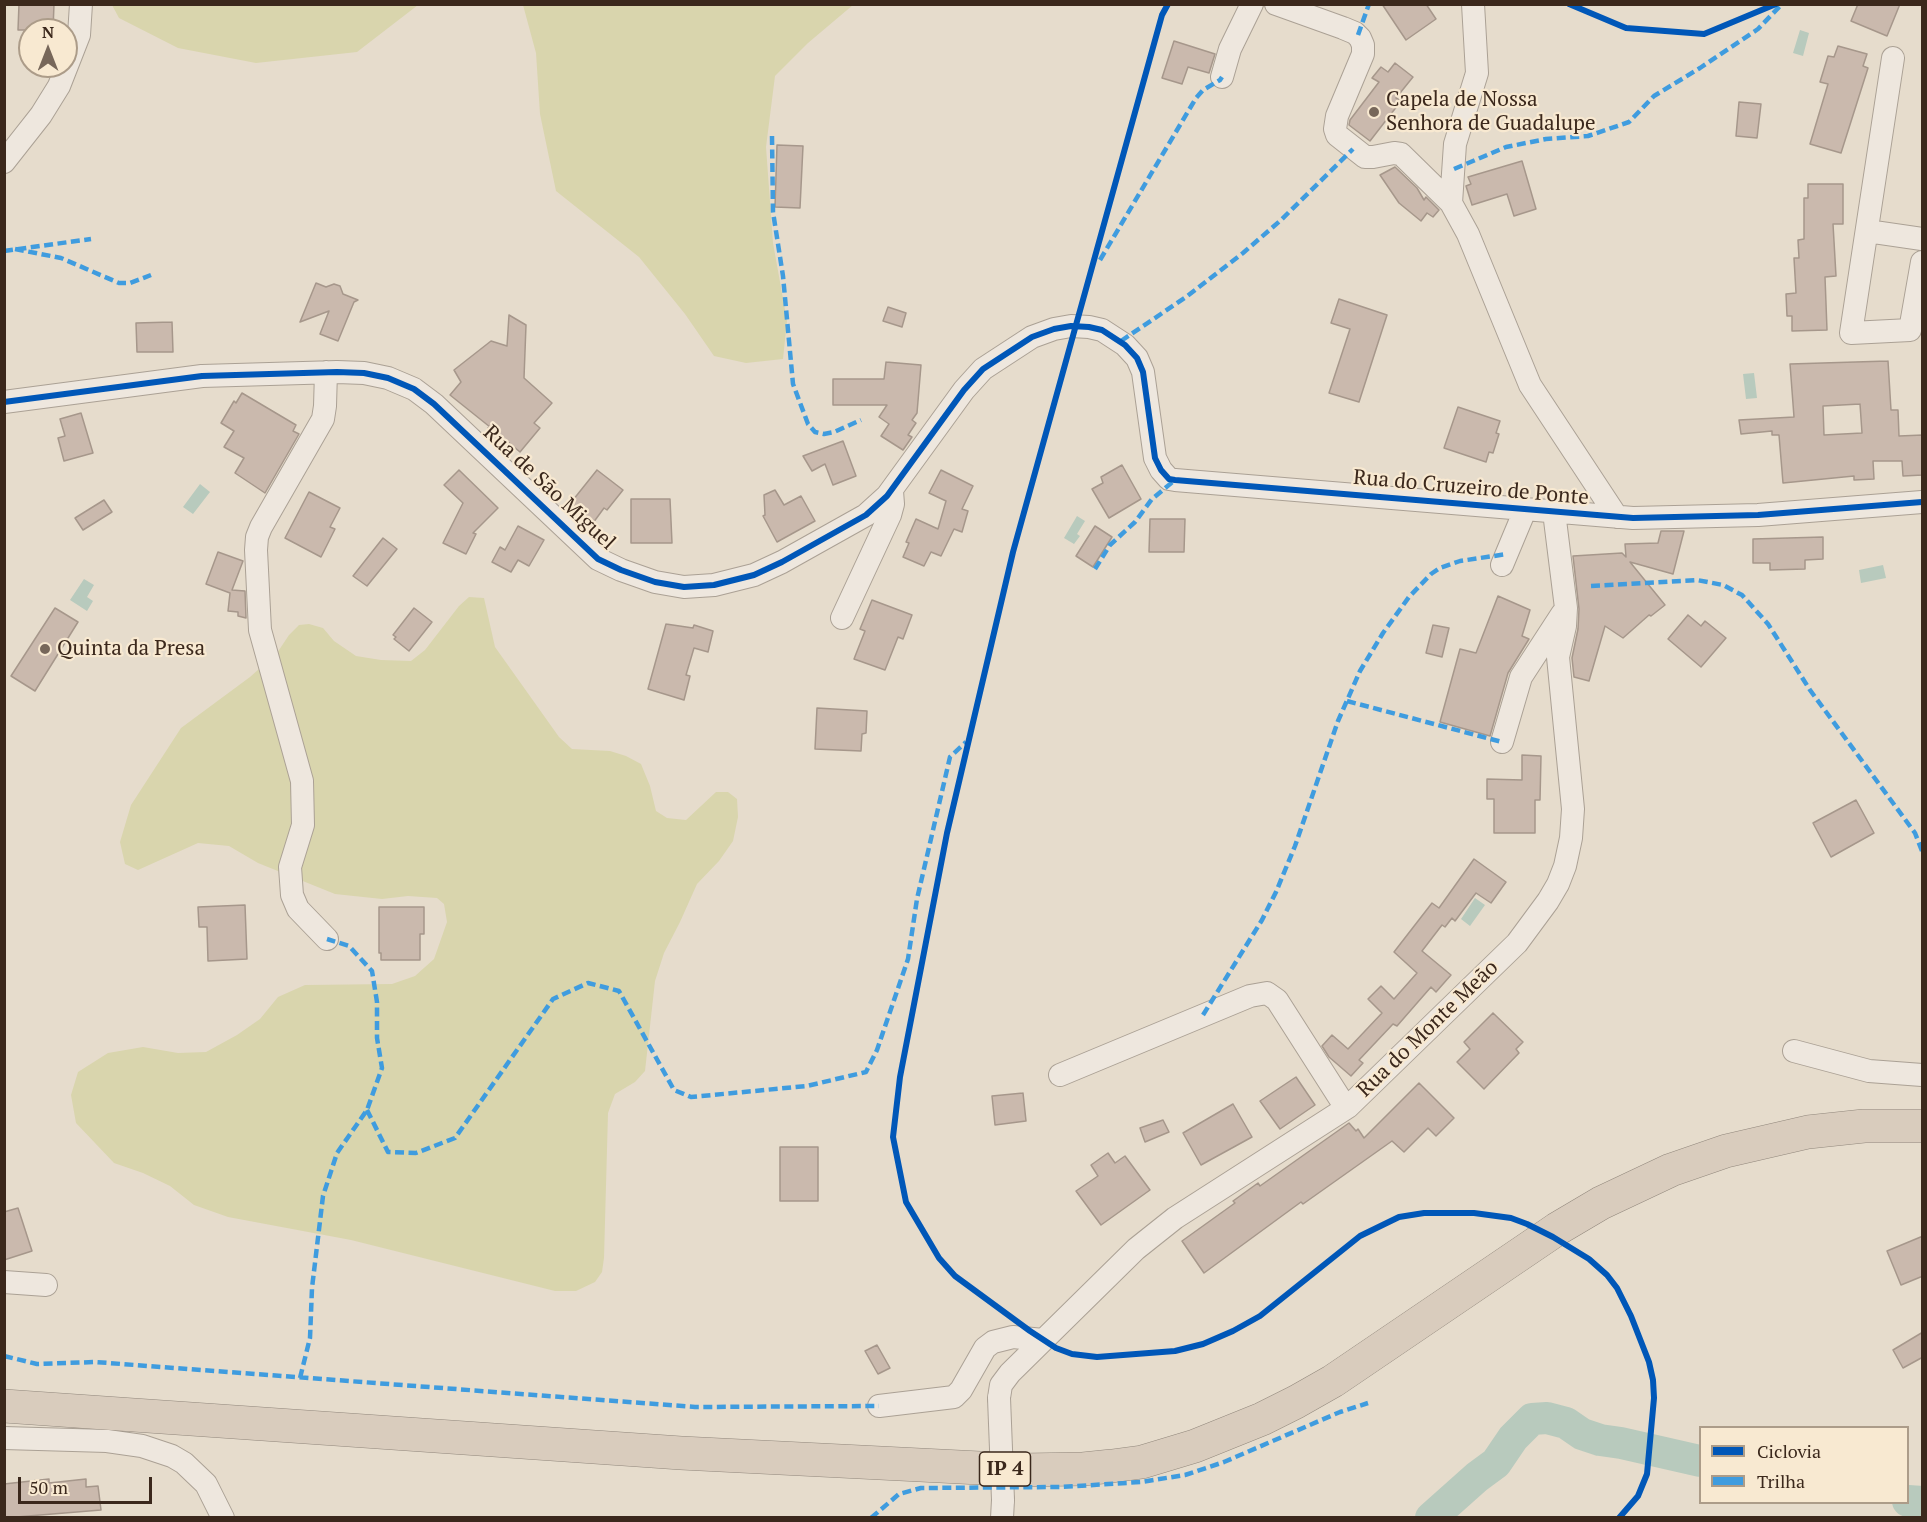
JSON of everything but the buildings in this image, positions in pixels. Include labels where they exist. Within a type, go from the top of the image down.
[{"type":"highway","name":"IP 4","points":[[4,1390],[698,1437],[949,1449],[1057,1451],[1110,1449],[1158,1439],[1256,1402],[1324,1365],[1569,1203],[1636,1166],[1728,1132],[1786,1118],[1843,1109],[1923,1109]]},
{"type":"highway","name":"IP 4","points":[[4,1406],[681,1453],[1020,1470],[1083,1469],[1142,1462],[1195,1446],[1262,1419],[1296,1402],[1333,1381],[1566,1224],[1623,1192],[1671,1170],[1750,1144],[1808,1132],[1864,1126],[1923,1126]]},
{"type":"street","points":[[4,162],[45,110],[59,86],[79,35],[81,4]]},
{"type":"street","points":[[1222,76],[1230,49],[1252,4]]},
{"type":"street","points":[[1276,4],[1352,31],[1360,38],[1364,48],[1361,61],[1337,116],[1336,132],[1344,142],[1365,157],[1397,153],[1418,169],[1451,203],[1468,234],[1526,378],[1617,517]]},
{"type":"street","points":[[1451,203],[1457,136],[1475,86],[1477,73],[1473,4]]},
{"type":"street","points":[[1893,58],[1851,333],[1910,330],[1923,262]]},
{"type":"street","points":[[1418,169],[1454,169]]},
{"type":"street","points":[[1867,231],[1923,239]]},
{"type":"street","name":"Rua de São Miguel","points":[[4,402],[193,377],[326,372],[388,378],[414,389],[439,408],[597,559],[621,570],[668,585],[691,587],[714,585],[761,572],[866,515],[892,491],[964,390],[983,369],[1028,339],[1062,327],[1089,327],[1102,330],[1120,341]]},
{"type":"street","name":"Rua do Cruzeiro de Ponte","points":[[1120,341],[1132,351],[1141,365],[1155,458],[1161,471],[1170,478],[1186,482],[1617,517],[1758,515],[1923,502]]},
{"type":"street","points":[[326,372],[325,406],[322,419],[261,526],[256,550],[261,635],[302,781],[303,825],[290,867],[291,895],[298,909],[327,939]]},
{"type":"street","points":[[1564,513],[1584,495],[1588,473]]},
{"type":"street","points":[[842,618],[890,516],[892,491]]},
{"type":"street","points":[[1502,565],[1525,510]]},
{"type":"street","name":"Rua do Monte Meão","points":[[1003,1509],[999,1398],[1000,1388],[1007,1376],[1155,1233],[1346,1108],[1523,936],[1543,910],[1558,884],[1569,847],[1573,809],[1558,663],[1566,621],[1564,513]]},
{"type":"street","points":[[1502,742],[1516,689],[1523,672],[1566,608]]},
{"type":"street","points":[[1060,1075],[1250,996],[1267,993],[1277,1000],[1346,1108]]},
{"type":"street","points":[[1794,1051],[1869,1071],[1923,1075]]},
{"type":"street","points":[[4,1282],[46,1285]]},
{"type":"street","points":[[879,1406],[954,1397],[993,1341],[1013,1337],[1043,1340]]},
{"type":"street","points":[[4,1438],[107,1441],[142,1446],[172,1456],[184,1462],[206,1484],[223,1518]]},
{"type":"shaded area","points":[[112,5],[418,5],[357,52],[256,63],[178,48],[119,18]]},
{"type":"shaded area","points":[[523,5],[853,5],[808,43],[775,76],[766,147],[773,243],[787,321],[783,359],[746,363],[714,356],[685,314],[639,257],[556,191],[540,114],[536,53]]},
{"type":"shaded area","points":[[1800,30],[1809,33],[1803,56],[1793,53]]},
{"type":"shaded area","points":[[1754,373],[1757,398],[1746,399],[1743,374]]},
{"type":"shaded area","points":[[200,484],[210,492],[193,514],[183,507]]},
{"type":"shaded area","points":[[1077,516],[1085,521],[1077,534],[1080,536],[1074,544],[1064,538]]},
{"type":"shaded area","points":[[1883,565],[1886,578],[1861,583],[1859,570]]},
{"type":"shaded area","points":[[84,579],[94,585],[87,597],[93,601],[87,611],[70,600]]},
{"type":"shaded area","points":[[469,597],[484,598],[495,647],[559,737],[572,749],[610,751],[641,764],[650,786],[656,811],[667,818],[686,820],[716,792],[728,792],[737,799],[738,817],[733,841],[719,861],[697,884],[664,953],[655,981],[645,1071],[635,1082],[615,1094],[608,1113],[602,1272],[595,1282],[576,1291],[555,1291],[351,1240],[228,1217],[194,1205],[170,1186],[114,1163],[76,1123],[71,1095],[78,1072],[108,1053],[143,1047],[178,1053],[206,1052],[260,1019],[278,997],[305,985],[392,984],[415,976],[434,959],[447,922],[444,904],[437,898],[408,896],[382,899],[335,894],[258,863],[229,846],[198,843],[138,870],[125,864],[120,842],[131,805],[181,728],[250,677],[277,653],[299,625],[309,624],[323,628],[334,641],[356,656],[411,661],[425,650],[459,606]]},
{"type":"shaded area","points":[[1475,898],[1485,905],[1470,926],[1461,919]]},
{"type":"waterway","points":[[1431,1518],[1496,1463],[1513,1438],[1532,1419],[1547,1418],[1566,1423],[1582,1434],[1600,1440],[1699,1461]]},
{"type":"waterway","points":[[1909,1501],[1922,1502]]},
{"type":"marked path","points":[[1358,35],[1369,4]]},
{"type":"marked path","points":[[1454,169],[1506,147],[1546,139],[1588,136],[1629,122],[1654,96],[1758,29],[1780,6]]},
{"type":"marked path","points":[[1100,260],[1196,98],[1203,90],[1222,77]]},
{"type":"marked path","points":[[772,136],[773,212],[783,276],[793,384],[808,424],[815,432],[824,434],[834,432],[861,420]]},
{"type":"marked path","points":[[1121,341],[1186,297],[1243,253],[1281,220],[1353,149]]},
{"type":"marked path","points":[[4,251],[91,239]]},
{"type":"marked path","points":[[15,249],[61,258],[119,283],[130,283],[151,275]]},
{"type":"marked path","points":[[1095,569],[1110,545],[1135,522],[1152,499],[1175,480]]},
{"type":"marked path","points":[[1203,1015],[1262,920],[1276,892],[1295,846],[1338,721],[1360,671],[1383,633],[1409,597],[1440,568],[1460,561],[1507,554]]},
{"type":"marked path","points":[[1591,586],[1697,580],[1723,585],[1742,595],[1768,624],[1810,690],[1915,833],[1922,851]]},
{"type":"marked path","points":[[1347,701],[1502,742]]},
{"type":"marked path","points":[[367,1110],[388,1152],[416,1153],[455,1138],[553,999],[588,983],[619,991],[674,1090],[691,1097],[807,1086],[866,1072],[877,1050],[908,959],[917,899],[950,757],[966,742]]},
{"type":"marked path","points":[[300,1378],[310,1338],[312,1288],[323,1196],[337,1153],[367,1110],[382,1068],[377,1038],[377,1002],[372,971],[349,946],[327,939]]},
{"type":"marked path","points":[[4,1356],[37,1364],[95,1362],[695,1407],[879,1406]]},
{"type":"marked path","points":[[871,1518],[899,1494],[921,1488],[1061,1487],[1141,1482],[1185,1475],[1224,1462],[1340,1412],[1368,1403]]},
{"type":"cycle path","points":[[1168,4],[1162,15],[1013,552],[947,833],[900,1077],[893,1137],[906,1202],[939,1258],[955,1276],[1056,1348],[1072,1354],[1097,1357],[1175,1351],[1203,1344],[1233,1331],[1260,1316],[1360,1236],[1399,1217],[1424,1213],[1474,1213],[1511,1218],[1527,1224],[1589,1259],[1607,1275],[1617,1288],[1631,1316],[1649,1362],[1654,1398],[1647,1474],[1638,1496],[1619,1518]]},
{"type":"cycle path","points":[[1569,4],[1626,28],[1704,34],[1776,4]]},
{"type":"cycle path","points":[[4,402],[202,376],[337,372],[364,373],[388,378],[414,389],[434,404],[598,559],[655,582],[684,587],[714,585],[754,575],[866,515],[887,496],[964,390],[983,369],[1032,337],[1071,326],[1102,330],[1125,345],[1137,358],[1143,372],[1155,458],[1169,479],[1633,518],[1758,515],[1922,502]]},
{"type":"place","name":"Capela de Nossa Senhora de Guadalupe","points":[[1374,112]]},
{"type":"place","name":"Quinta da Presa","points":[[45,649]]}]
